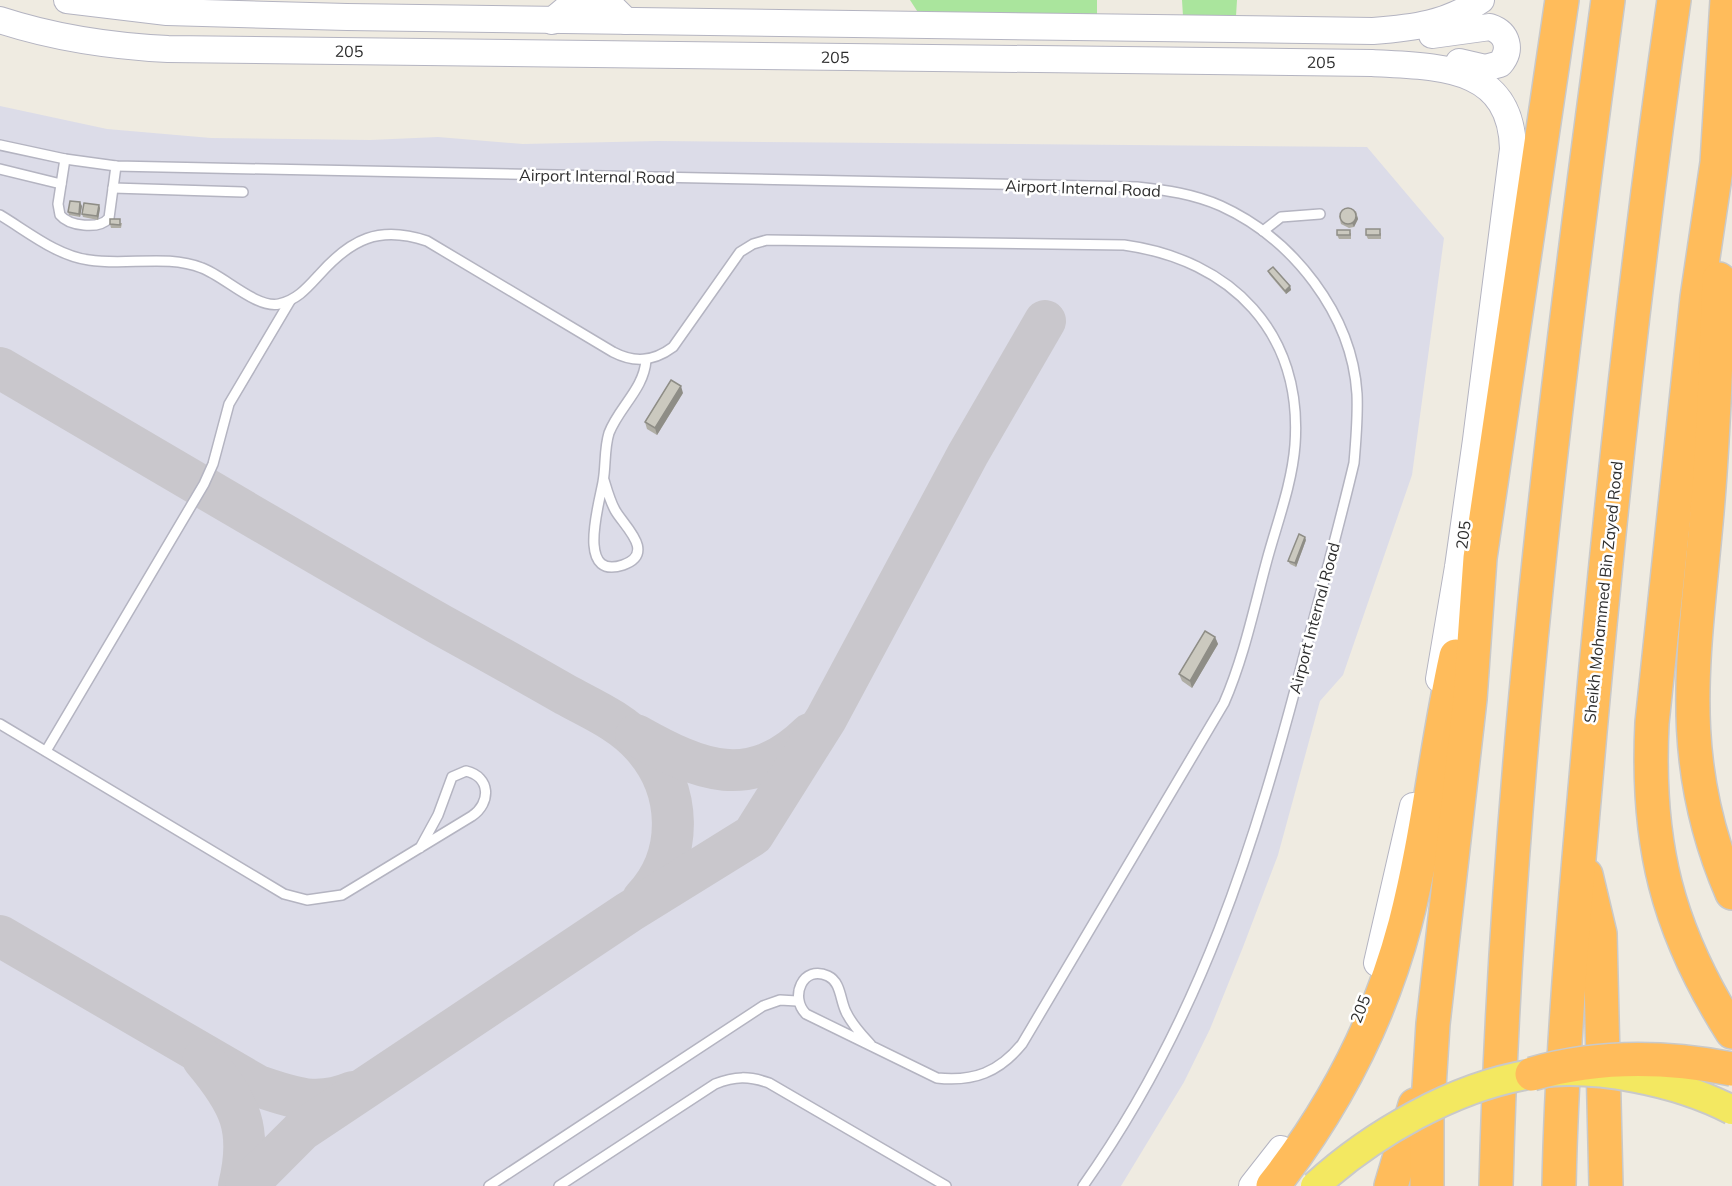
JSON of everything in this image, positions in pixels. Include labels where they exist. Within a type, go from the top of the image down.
[{"type":"highway","points":[[1427,1186],[1427,1119],[1433,1024],[1470,699],[1480,558],[1548,79],[1562,0]]},
{"type":"highway","points":[[1496,1186],[1502,1025],[1521,723],[1542,524],[1608,0]]},
{"type":"highway","name":"Sheikh Mohammed Bin Zayed Road","points":[[1558,1186],[1561,1093],[1606,556],[1628,346],[1674,0]]},
{"type":"highway","points":[[1727,0],[1717,163],[1697,298],[1652,723],[1650,765],[1657,852],[1668,902],[1689,956],[1732,1032]]},
{"type":"highway","points":[[1717,163],[1720,255],[1713,421],[1692,676],[1695,759],[1709,834],[1732,893]]},
{"type":"highway","points":[[1273,1186],[1303,1147],[1354,1062],[1387,981],[1413,890],[1450,681],[1480,558]]},
{"type":"highway","points":[[1579,859],[1589,880],[1600,934],[1606,1186]]},
{"type":"highway","points":[[1391,1186],[1420,1087],[1433,1024]]},
{"type":"highway","points":[[1532,1074],[1573,1064],[1605,1060],[1683,1061],[1732,1069]]},
{"type":"main road","points":[[1315,1186],[1366,1145],[1408,1119],[1489,1085],[1532,1074],[1575,1073],[1634,1078],[1697,1094],[1732,1110]]},
{"type":"street","name":"205","points":[[67,0],[167,12],[552,21],[596,7],[626,21],[1373,31],[1436,23],[1460,14],[1480,0]]},
{"type":"street","points":[[552,21],[577,0]]},
{"type":"street","points":[[1548,0],[1548,79]]},
{"type":"street","points":[[431,52],[478,40],[584,40],[591,34],[596,7]]},
{"type":"street","name":"205","points":[[0,20],[60,37],[134,47],[1372,63],[1455,71],[1481,83],[1498,99],[1509,117],[1512,138],[1511,166],[1458,567],[1434,707],[1385,934],[1367,993],[1344,1047],[1298,1127],[1252,1186]]},
{"type":"street","points":[[1372,63],[1436,59],[1494,68],[1505,58],[1507,51],[1504,36],[1499,30],[1490,27],[1424,36],[1373,31]]},
{"type":"lane","name":"Airport Internal Road","points":[[0,145],[65,159],[116,166],[1137,187],[1200,198],[1239,215],[1263,231],[1300,265],[1322,293],[1338,324],[1350,358],[1357,392],[1358,426],[1353,463],[1262,811],[1215,946],[1155,1072],[1083,1186]]},
{"type":"lane","points":[[65,159],[57,210],[69,221],[96,225],[109,218],[116,166]]},
{"type":"lane","points":[[0,169],[61,184]]},
{"type":"lane","points":[[113,188],[243,192]]},
{"type":"lane","points":[[1263,231],[1281,217],[1320,214]]},
{"type":"lane","points":[[0,215],[74,257],[103,261],[186,263],[213,272],[264,302],[276,305],[291,301],[304,292],[348,247],[378,235],[411,236],[427,241],[613,352],[633,360],[657,357],[673,347],[740,252],[753,244],[782,239],[1095,243],[1152,249],[1198,266],[1241,295],[1260,315],[1287,364],[1296,419],[1295,448],[1233,682],[1213,724],[1023,1044],[1010,1059],[976,1078],[957,1080],[937,1078],[920,1072],[872,1045],[814,1019],[800,1008],[797,992],[809,976],[818,974],[828,976],[836,982],[850,1020],[872,1045]]},
{"type":"lane","points":[[46,751],[204,484],[213,464],[234,396],[291,301]]},
{"type":"lane","points":[[604,480],[614,509],[636,539],[638,548],[627,564],[617,567],[606,565],[598,559],[594,549],[594,525],[604,480],[610,432],[641,381],[646,360]]},
{"type":"lane","points":[[0,724],[284,894],[295,898],[319,900],[342,895],[420,848],[479,812],[486,796],[479,776],[466,771],[452,777],[438,814],[420,848]]},
{"type":"lane","points":[[489,1186],[763,1006],[780,1000],[797,1001]]},
{"type":"lane","points":[[559,1186],[715,1084],[733,1077],[752,1077],[769,1083],[946,1186]]},
{"type":"shaded area","points":[[0,106],[107,129],[211,138],[370,140],[438,137],[523,144],[658,141],[1367,147],[1444,238],[1412,475],[1343,675],[1320,701],[1278,855],[1210,1029],[1184,1082],[1121,1186],[0,1186]]},
{"type":"green space","points":[[910,0],[1097,0],[1097,14],[919,14]]},
{"type":"green space","points":[[1182,0],[1237,0],[1236,16],[1183,16]]},
{"type":"building","points":[[70,201],[80,202],[79,214],[68,212]]},
{"type":"building","points":[[84,203],[99,205],[97,216],[82,214]]},
{"type":"building","points":[[1345,208],[1351,208],[1356,216],[1354,222],[1345,224],[1340,219],[1340,213]]},
{"type":"building","points":[[110,219],[120,219],[120,225],[110,224]]},
{"type":"building","points":[[1366,229],[1380,229],[1380,235],[1366,235]]},
{"type":"building","points":[[1337,230],[1350,230],[1350,235],[1337,235]]},
{"type":"building","points":[[1273,267],[1290,286],[1285,291],[1268,271]]},
{"type":"building","points":[[671,380],[681,386],[655,428],[645,422]]},
{"type":"building","points":[[1299,534],[1305,537],[1295,563],[1288,561]]},
{"type":"building","points":[[1205,631],[1215,637],[1190,681],[1179,674]]},
{"type":"taxiway","points":[[246,1186],[302,1130],[629,912],[753,835],[826,719],[968,454],[1045,321]]},
{"type":"taxiway","points":[[0,368],[330,562],[625,729],[642,745],[655,762],[665,782],[671,802],[673,822],[666,863],[656,882],[643,899]]},
{"type":"taxiway","points":[[636,735],[682,758],[703,766],[724,770],[745,769],[766,764],[788,752],[810,734]]},
{"type":"taxiway","points":[[0,936],[258,1086],[294,1097],[316,1100],[340,1097],[353,1092]]},
{"type":"taxiway","points":[[203,1059],[234,1103],[244,1132],[243,1166],[239,1186]]}]
